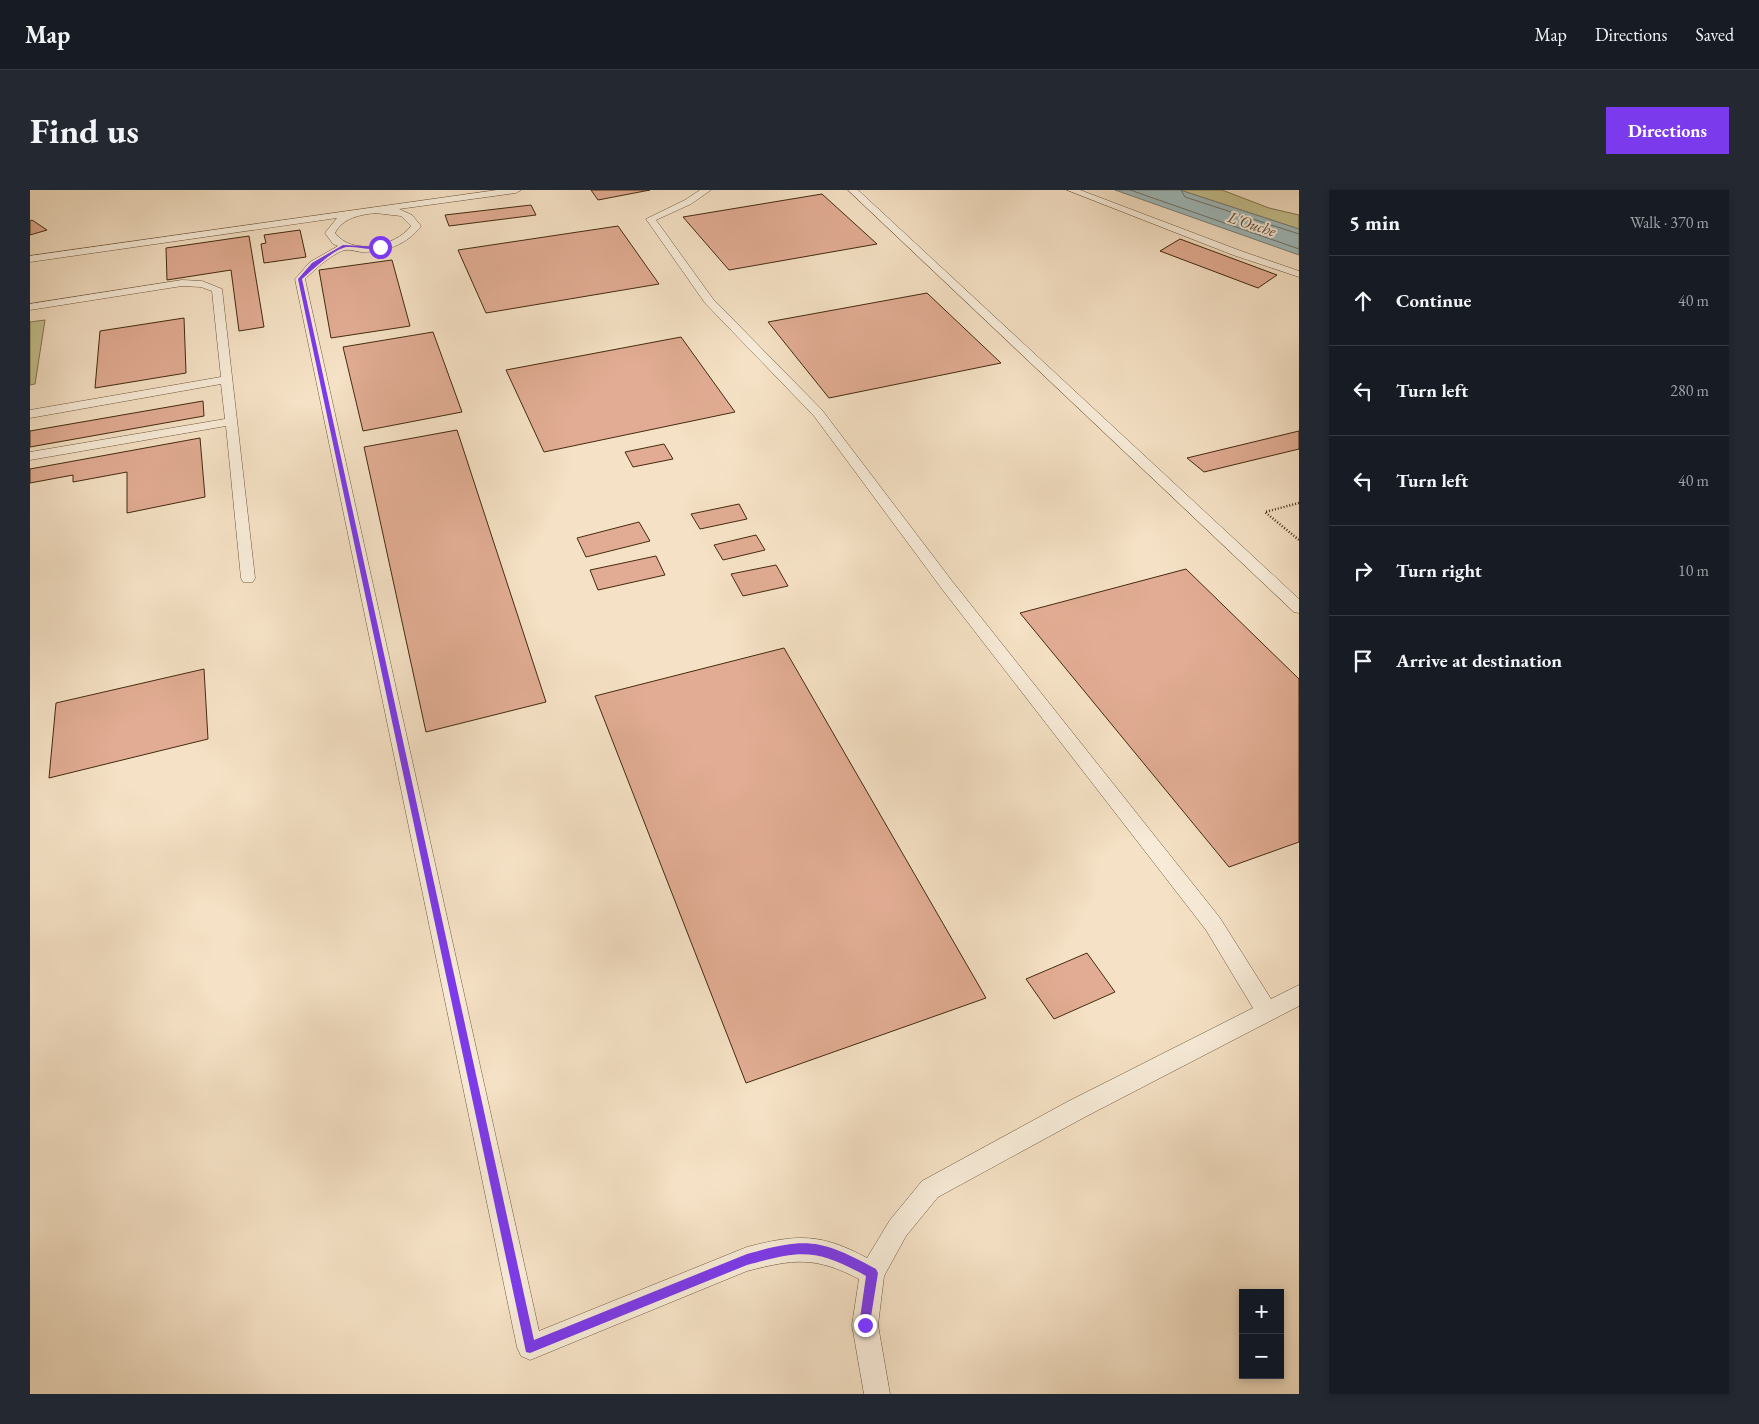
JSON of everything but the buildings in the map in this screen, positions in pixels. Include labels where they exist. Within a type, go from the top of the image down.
[{"type":"lane","points":[[30,259],[516,190]]},
{"type":"lane","points":[[706,190],[688,202],[651,218],[709,301],[818,413],[948,585],[1213,924],[1268,1012]]},
{"type":"lane","points":[[852,190],[1299,608]]},
{"type":"lane","points":[[1072,190],[1237,253],[1299,274]]},
{"type":"lane","points":[[369,211],[398,212],[414,220],[416,226],[414,232],[406,239],[394,244],[365,248],[345,246],[332,239],[330,233],[332,226],[350,215],[369,211]]},
{"type":"lane","points":[[345,246],[314,264],[300,279],[530,1347],[747,1259],[783,1250],[809,1248],[841,1256],[872,1273]]},
{"type":"lane","points":[[30,307],[182,283],[202,284],[217,289],[248,578]]},
{"type":"lane","points":[[30,414],[226,380]]},
{"type":"lane","points":[[30,456],[232,421]]},
{"type":"lane","points":[[877,1394],[865,1325],[872,1273],[898,1228],[930,1189],[1075,1110],[1268,1012],[1299,994]]},
{"type":"path","points":[[1299,503],[1265,512],[1299,540]]},
{"type":"shaded area","points":[[1180,190],[1222,190],[1269,208],[1299,215],[1299,229]]},
{"type":"shaded area","points":[[45,320],[35,384],[30,385],[30,322]]},
{"type":"water","name":"L'Ouche","points":[[1115,190],[1180,190],[1299,229],[1299,255]]},
{"type":"route","points":[[380,247],[345,246],[314,264],[300,279],[530,1347],[747,1259],[783,1250],[809,1248],[841,1256],[872,1273],[865,1325]]}]
